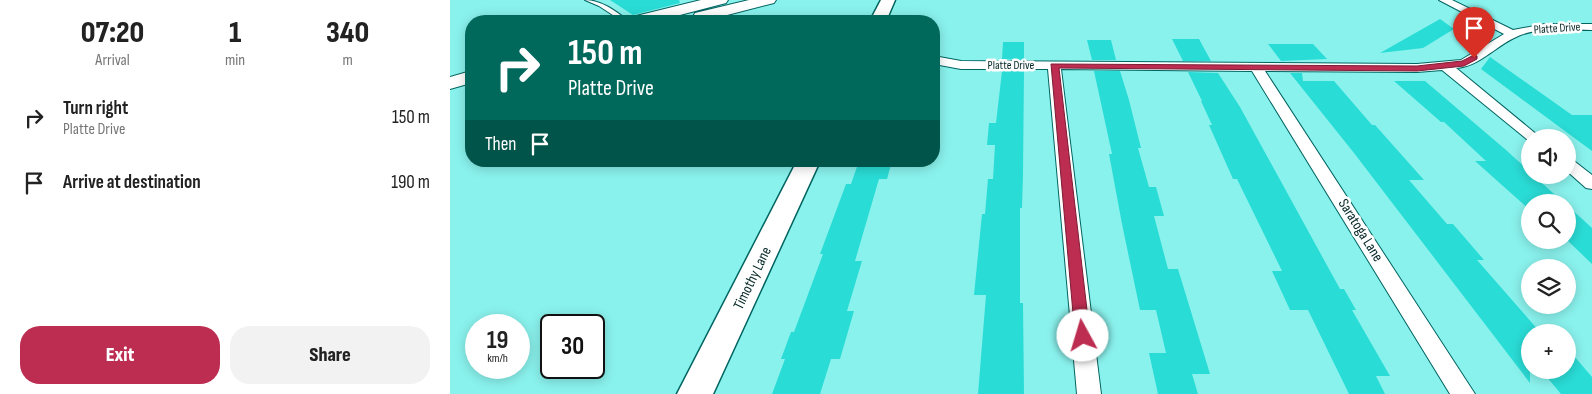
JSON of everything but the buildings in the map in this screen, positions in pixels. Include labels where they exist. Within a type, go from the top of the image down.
[{"type":"main road","points":[[661,15],[720,0]]},
{"type":"main road","points":[[709,15],[768,0]]},
{"type":"main road","points":[[450,68],[465,64]]},
{"type":"main road","points":[[450,82],[465,78]]},
{"type":"street","points":[[881,15],[888,0]]},
{"type":"street","points":[[1444,0],[1512,34]]},
{"type":"street","name":"Platte Drive","points":[[940,61],[961,65],[1417,68],[1464,64],[1512,34],[1544,27],[1592,27]]},
{"type":"street","points":[[1572,27],[1592,38]]},
{"type":"street","name":"Platte Drive","points":[[940,70],[961,65]]},
{"type":"street","points":[[1054,66],[1089,394]]},
{"type":"street","points":[[1445,66],[1523,129]]},
{"type":"street","name":"Saratoga Lane","points":[[1256,67],[1463,394]]},
{"type":"street","name":"Timothy Lane","points":[[695,394],[806,167]]},
{"type":"street","points":[[1576,171],[1592,184]]},
{"type":"lane","points":[[588,0],[601,5],[616,15]]},
{"type":"route","points":[[1083,336],[1054,66],[1417,68],[1464,64],[1474,58]]}]
